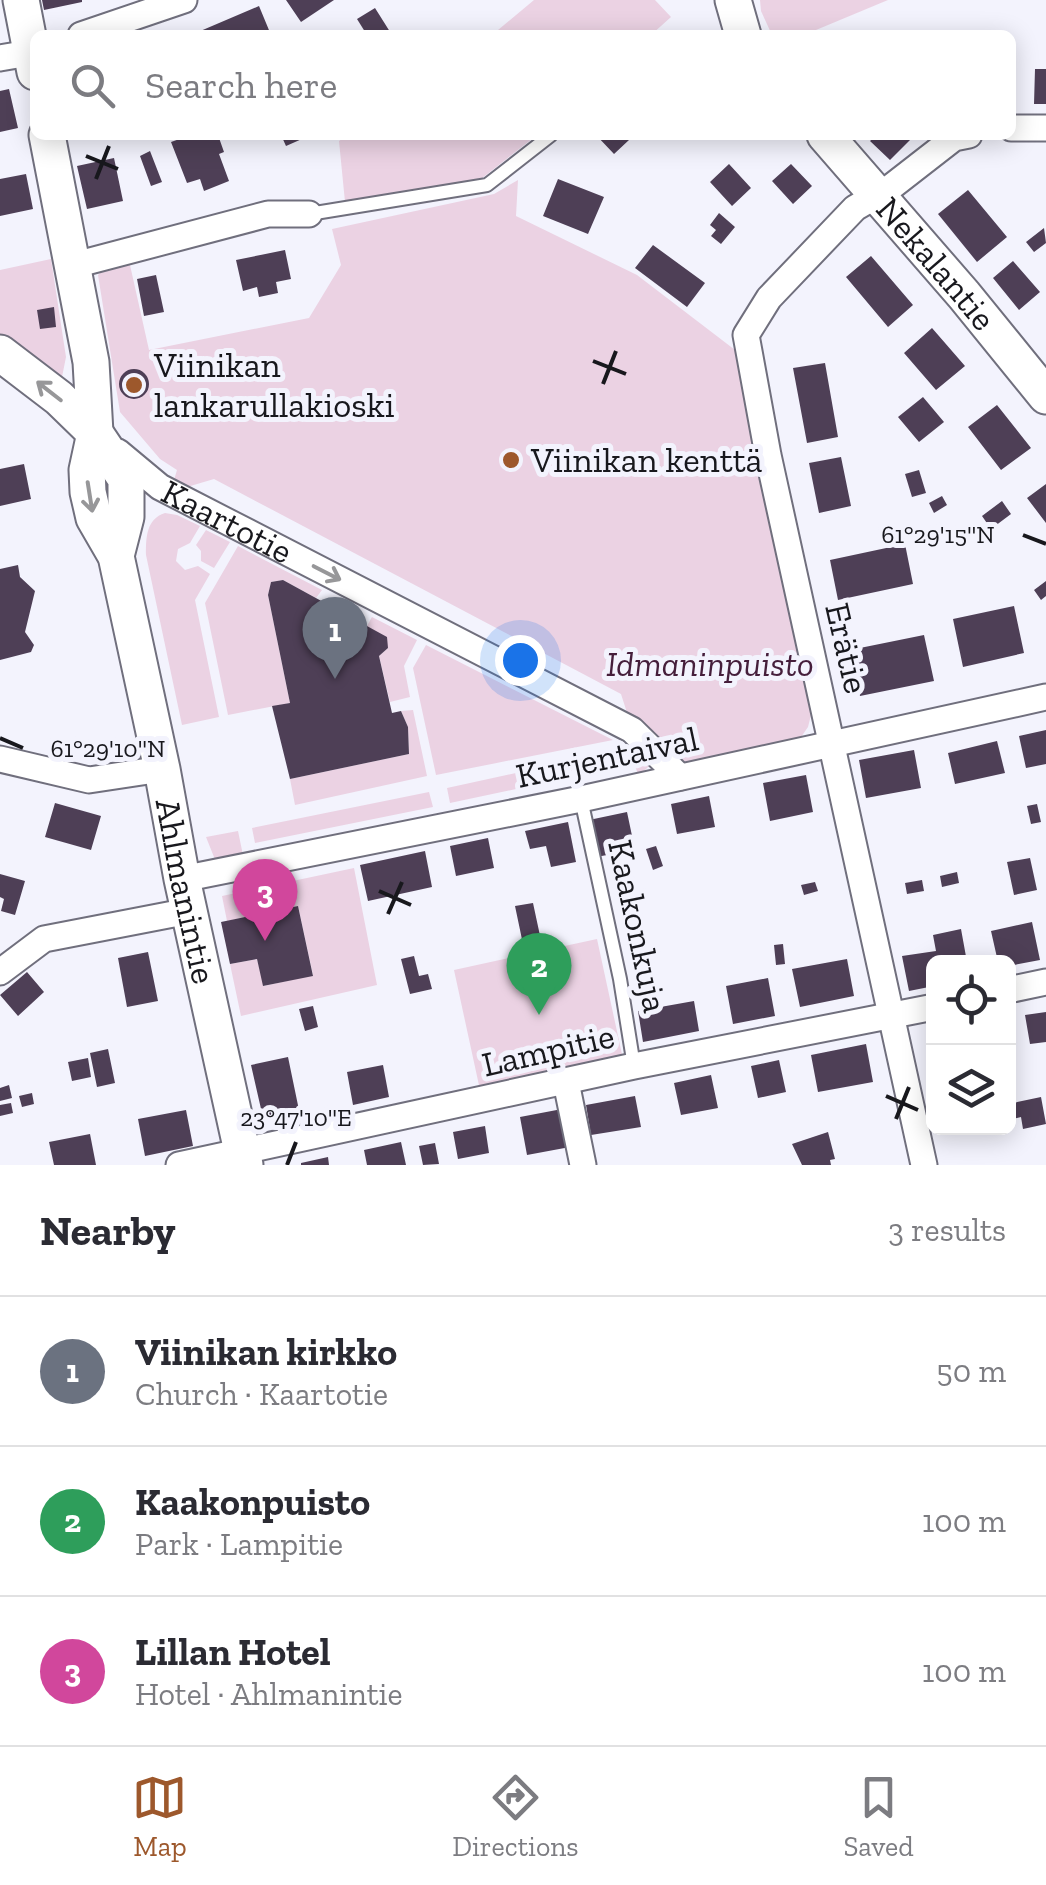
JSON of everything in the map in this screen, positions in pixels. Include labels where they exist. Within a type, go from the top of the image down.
[{"type":"street","points":[[21,0],[25,59]]},
{"type":"street","points":[[97,30],[184,0]]},
{"type":"street","points":[[733,0],[741,30]]},
{"type":"street","points":[[1016,128],[1046,128]]},
{"type":"street","name":"Ahlmanintie","points":[[48,140],[90,362],[95,432],[86,470],[88,492],[94,518],[116,556],[185,895],[244,1158]]},
{"type":"street","name":"Nekalantie","points":[[829,140],[1046,396]]},
{"type":"street","name":"Erätie","points":[[924,1165],[768,455],[746,335],[768,298],[853,210],[951,140]]},
{"type":"street","points":[[71,266],[268,214],[309,214]]},
{"type":"street","name":"Kaartotie","points":[[0,353],[58,398],[160,488],[632,730],[680,776]]},
{"type":"street","name":"Kurjentaival","points":[[0,972],[44,940],[185,895],[580,799],[1046,696]]},
{"type":"street","points":[[0,759],[89,780],[162,769]]},
{"type":"street","points":[[1016,988],[1046,982]]},
{"type":"street","name":"Lampitie","points":[[179,1165],[244,1158],[634,1066],[926,1009]]},
{"type":"street","points":[[566,1082],[583,1165]]},
{"type":"lane","points":[[309,214],[486,185],[544,140]]},
{"type":"lane","name":"Kaakonkuja","points":[[580,799],[620,979],[634,1066]]},
{"type":"green space","points":[[534,0],[655,0],[671,17],[657,30],[498,30]]},
{"type":"green space","points":[[760,0],[888,0],[816,30],[770,30]]},
{"type":"green space","points":[[531,140],[481,179],[345,202],[339,141]]},
{"type":"green space","name":"Idmaninpuisto","points":[[518,180],[516,216],[637,275],[739,353],[812,711],[799,740],[684,765],[656,736],[629,719],[621,694],[214,479],[187,487],[174,480],[177,470],[160,459],[120,412],[98,275],[103,270],[130,265],[149,350],[309,318],[341,265],[332,229],[494,194]]},
{"type":"green space","points":[[51,259],[66,357],[62,377],[53,377],[0,338],[0,270]]},
{"type":"green space","points":[[165,513],[200,526],[190,543],[178,549],[176,561],[185,570],[198,566],[210,574],[195,600],[219,717],[182,725],[146,555],[151,524]]},
{"type":"green space","points":[[206,530],[230,542],[214,568],[201,561],[196,545]]},
{"type":"green space","points":[[238,546],[322,590],[316,598],[283,580],[271,582],[268,595],[290,703],[228,715],[205,603]]},
{"type":"green space","points":[[372,617],[417,640],[404,666],[410,697],[390,702],[379,656],[388,648],[367,626]]},
{"type":"green space","points":[[426,645],[613,740],[436,775],[413,668]]},
{"type":"green space","points":[[413,710],[427,776],[295,805],[290,779],[409,754],[408,727],[401,711]]},
{"type":"green space","points":[[639,746],[650,758],[650,765],[639,776],[634,764],[450,803],[447,788]]},
{"type":"green space","points":[[429,792],[433,807],[255,843],[252,828]]},
{"type":"green space","points":[[238,831],[244,860],[216,862],[206,837]]},
{"type":"green space","points":[[354,868],[377,985],[241,1016],[230,964],[257,959],[264,986],[313,975],[298,906],[227,921],[222,896]]},
{"type":"green space","points":[[597,939],[623,1059],[480,1090],[454,970]]},
{"type":"building","points":[[42,0],[82,0],[82,2],[44,10]]},
{"type":"building","points":[[286,0],[334,0],[301,22]]},
{"type":"building","points":[[259,6],[269,30],[203,30]]},
{"type":"building","points":[[375,8],[389,30],[364,30],[357,19]]},
{"type":"building","points":[[1035,69],[1046,69],[1046,104],[1034,104]]},
{"type":"building","points":[[9,89],[18,128],[0,132],[0,91]]},
{"type":"building","points":[[220,140],[224,152],[219,154],[229,181],[204,191],[200,179],[187,183],[171,142]]},
{"type":"building","points":[[601,140],[629,140],[614,154]]},
{"type":"building","points":[[871,140],[910,140],[890,160]]},
{"type":"building","points":[[150,151],[162,182],[151,186],[140,156]]},
{"type":"building","points":[[114,158],[123,201],[87,209],[77,166]]},
{"type":"building","points":[[729,164],[751,188],[732,206],[710,182]]},
{"type":"building","points":[[791,164],[812,186],[793,204],[772,181]]},
{"type":"building","points":[[26,174],[33,209],[0,216],[0,179]]},
{"type":"building","points":[[558,179],[604,197],[588,234],[543,216]]},
{"type":"building","points":[[968,190],[1007,237],[977,262],[938,214]]},
{"type":"building","points":[[719,213],[735,227],[721,244],[711,236],[716,230],[710,225]]},
{"type":"building","points":[[1044,228],[1046,243],[1034,252],[1026,242]]},
{"type":"building","points":[[653,245],[705,283],[687,307],[635,268]]},
{"type":"building","points":[[285,250],[291,279],[276,282],[278,293],[259,297],[257,287],[243,291],[236,260]]},
{"type":"building","points":[[871,256],[913,305],[888,327],[846,277]]},
{"type":"building","points":[[1013,261],[1040,292],[1019,310],[993,278]]},
{"type":"building","points":[[156,275],[164,312],[144,316],[137,279]]},
{"type":"building","points":[[54,307],[56,327],[40,329],[37,310]]},
{"type":"building","points":[[932,328],[965,366],[936,390],[904,353]]},
{"type":"building","points":[[825,363],[838,437],[807,443],[793,368]]},
{"type":"building","name":"Viinikan lankarullakioski","points":[[134,369],[145,373],[149,384],[145,395],[134,399],[123,395],[119,384],[123,373]]},
{"type":"building","points":[[923,397],[944,422],[919,442],[898,417]]},
{"type":"building","points":[[997,405],[1031,448],[1001,470],[968,427]]},
{"type":"building","points":[[841,457],[851,506],[819,513],[809,463]]},
{"type":"building","points":[[24,464],[31,499],[0,506],[0,469]]},
{"type":"building","points":[[919,470],[926,493],[912,497],[905,474]]},
{"type":"building","points":[[1046,484],[1046,523],[1027,498]]},
{"type":"building","points":[[942,496],[947,505],[934,513],[929,503]]},
{"type":"building","points":[[1002,501],[1011,514],[991,529],[982,516]]},
{"type":"building","points":[[905,544],[913,584],[838,600],[830,560]]},
{"type":"building","points":[[18,565],[20,577],[35,591],[25,632],[34,645],[31,652],[0,660],[0,569]]},
{"type":"building","points":[[283,580],[387,637],[388,648],[379,656],[392,713],[401,711],[408,727],[409,754],[290,779],[272,706],[290,703],[268,595],[271,582]]},
{"type":"building","points":[[1046,581],[1046,596],[1041,600],[1034,590]]},
{"type":"building","points":[[1014,606],[1024,653],[963,667],[953,619]]},
{"type":"building","points":[[924,635],[934,681],[860,696],[850,650]]},
{"type":"building","points":[[1046,730],[1046,764],[1026,768],[1019,736]]},
{"type":"building","points":[[997,741],[1005,773],[955,784],[948,753]]},
{"type":"building","points":[[914,750],[921,788],[866,798],[859,760]]},
{"type":"building","points":[[806,775],[813,812],[770,821],[763,783]]},
{"type":"building","points":[[709,796],[715,827],[677,834],[671,804]]},
{"type":"building","points":[[55,803],[101,816],[91,850],[45,837]]},
{"type":"building","points":[[1037,804],[1041,822],[1031,824],[1027,806]]},
{"type":"building","points":[[627,812],[635,850],[596,857],[589,820]]},
{"type":"building","points":[[568,822],[576,862],[551,867],[546,846],[530,849],[525,831]]},
{"type":"building","points":[[488,838],[494,868],[456,876],[450,846]]},
{"type":"building","points":[[656,846],[663,866],[653,870],[646,849]]},
{"type":"building","points":[[425,851],[432,887],[368,901],[360,865]]},
{"type":"building","points":[[1030,858],[1037,890],[1014,895],[1007,862]]},
{"type":"building","points":[[957,872],[959,883],[942,887],[940,876]]},
{"type":"building","points":[[0,874],[25,881],[15,915],[1,911],[4,899],[0,897]]},
{"type":"building","points":[[922,880],[924,891],[907,894],[905,883]]},
{"type":"building","points":[[815,882],[818,891],[804,895],[801,885]]},
{"type":"building","points":[[533,903],[542,945],[524,949],[515,906]]},
{"type":"building","points":[[298,906],[313,976],[263,986],[257,959],[230,964],[221,922]]},
{"type":"building","points":[[1032,922],[1040,960],[1016,964],[1016,955],[996,955],[991,931]]},
{"type":"building","points":[[961,929],[966,955],[926,955],[926,988],[909,991],[902,956],[936,951],[933,935]]},
{"type":"building","points":[[783,944],[785,964],[776,965],[774,945]]},
{"type":"building","points":[[148,952],[158,1001],[127,1007],[118,958]]},
{"type":"building","points":[[414,956],[419,976],[428,974],[432,989],[410,994],[401,959]]},
{"type":"building","points":[[847,959],[854,996],[800,1007],[792,969]]},
{"type":"building","points":[[27,972],[44,992],[18,1016],[0,995]]},
{"type":"building","points":[[768,978],[775,1016],[733,1024],[726,986]]},
{"type":"building","points":[[694,1001],[699,1031],[643,1042],[638,1011]]},
{"type":"building","points":[[313,1006],[318,1027],[305,1031],[299,1009]]},
{"type":"building","points":[[1046,1012],[1046,1042],[1030,1044],[1025,1015]]},
{"type":"building","points":[[866,1044],[873,1082],[818,1092],[811,1055]]},
{"type":"building","points":[[108,1049],[115,1083],[97,1087],[90,1053]]},
{"type":"building","points":[[288,1057],[300,1115],[264,1122],[251,1065]]},
{"type":"building","points":[[88,1058],[91,1077],[72,1081],[68,1062]]},
{"type":"building","points":[[779,1060],[786,1092],[758,1098],[751,1066]]},
{"type":"building","points":[[383,1065],[389,1097],[353,1105],[347,1072]]},
{"type":"building","points":[[711,1075],[718,1108],[681,1115],[674,1083]]},
{"type":"building","points":[[9,1085],[12,1098],[0,1101],[0,1088]]},
{"type":"building","points":[[32,1093],[34,1104],[22,1107],[19,1096]]},
{"type":"building","points":[[635,1096],[641,1127],[591,1135],[586,1105]]},
{"type":"building","points":[[1041,1097],[1046,1124],[1023,1129],[1021,1117],[1016,1118],[1016,1102]]},
{"type":"building","points":[[11,1103],[13,1113],[0,1116],[0,1105]]},
{"type":"building","points":[[562,1109],[570,1147],[527,1155],[520,1117]]},
{"type":"building","points":[[186,1110],[193,1146],[145,1156],[138,1119]]},
{"type":"building","points":[[485,1126],[489,1153],[458,1159],[453,1132]]},
{"type":"building","points":[[828,1132],[835,1159],[830,1160],[831,1165],[802,1165],[792,1144]]},
{"type":"building","points":[[90,1134],[96,1165],[54,1165],[49,1142]]},
{"type":"building","points":[[401,1142],[406,1165],[367,1165],[364,1150]]},
{"type":"building","points":[[435,1143],[439,1164],[423,1165],[419,1146]]},
{"type":"building","points":[[328,1157],[329,1165],[301,1165],[301,1163]]},
{"type":"place","name":"Viinikan lankarullakioski","points":[[134,385]]},
{"type":"place","name":"Viinikan kenttä","points":[[511,460]]},
{"type":"place","name":"Viinikan kirkko","points":[[335,679]]},
{"type":"place","name":"Lillan Hotel","points":[[265,941]]},
{"type":"place","name":"Kaakonpuisto","points":[[539,1015]]}]
